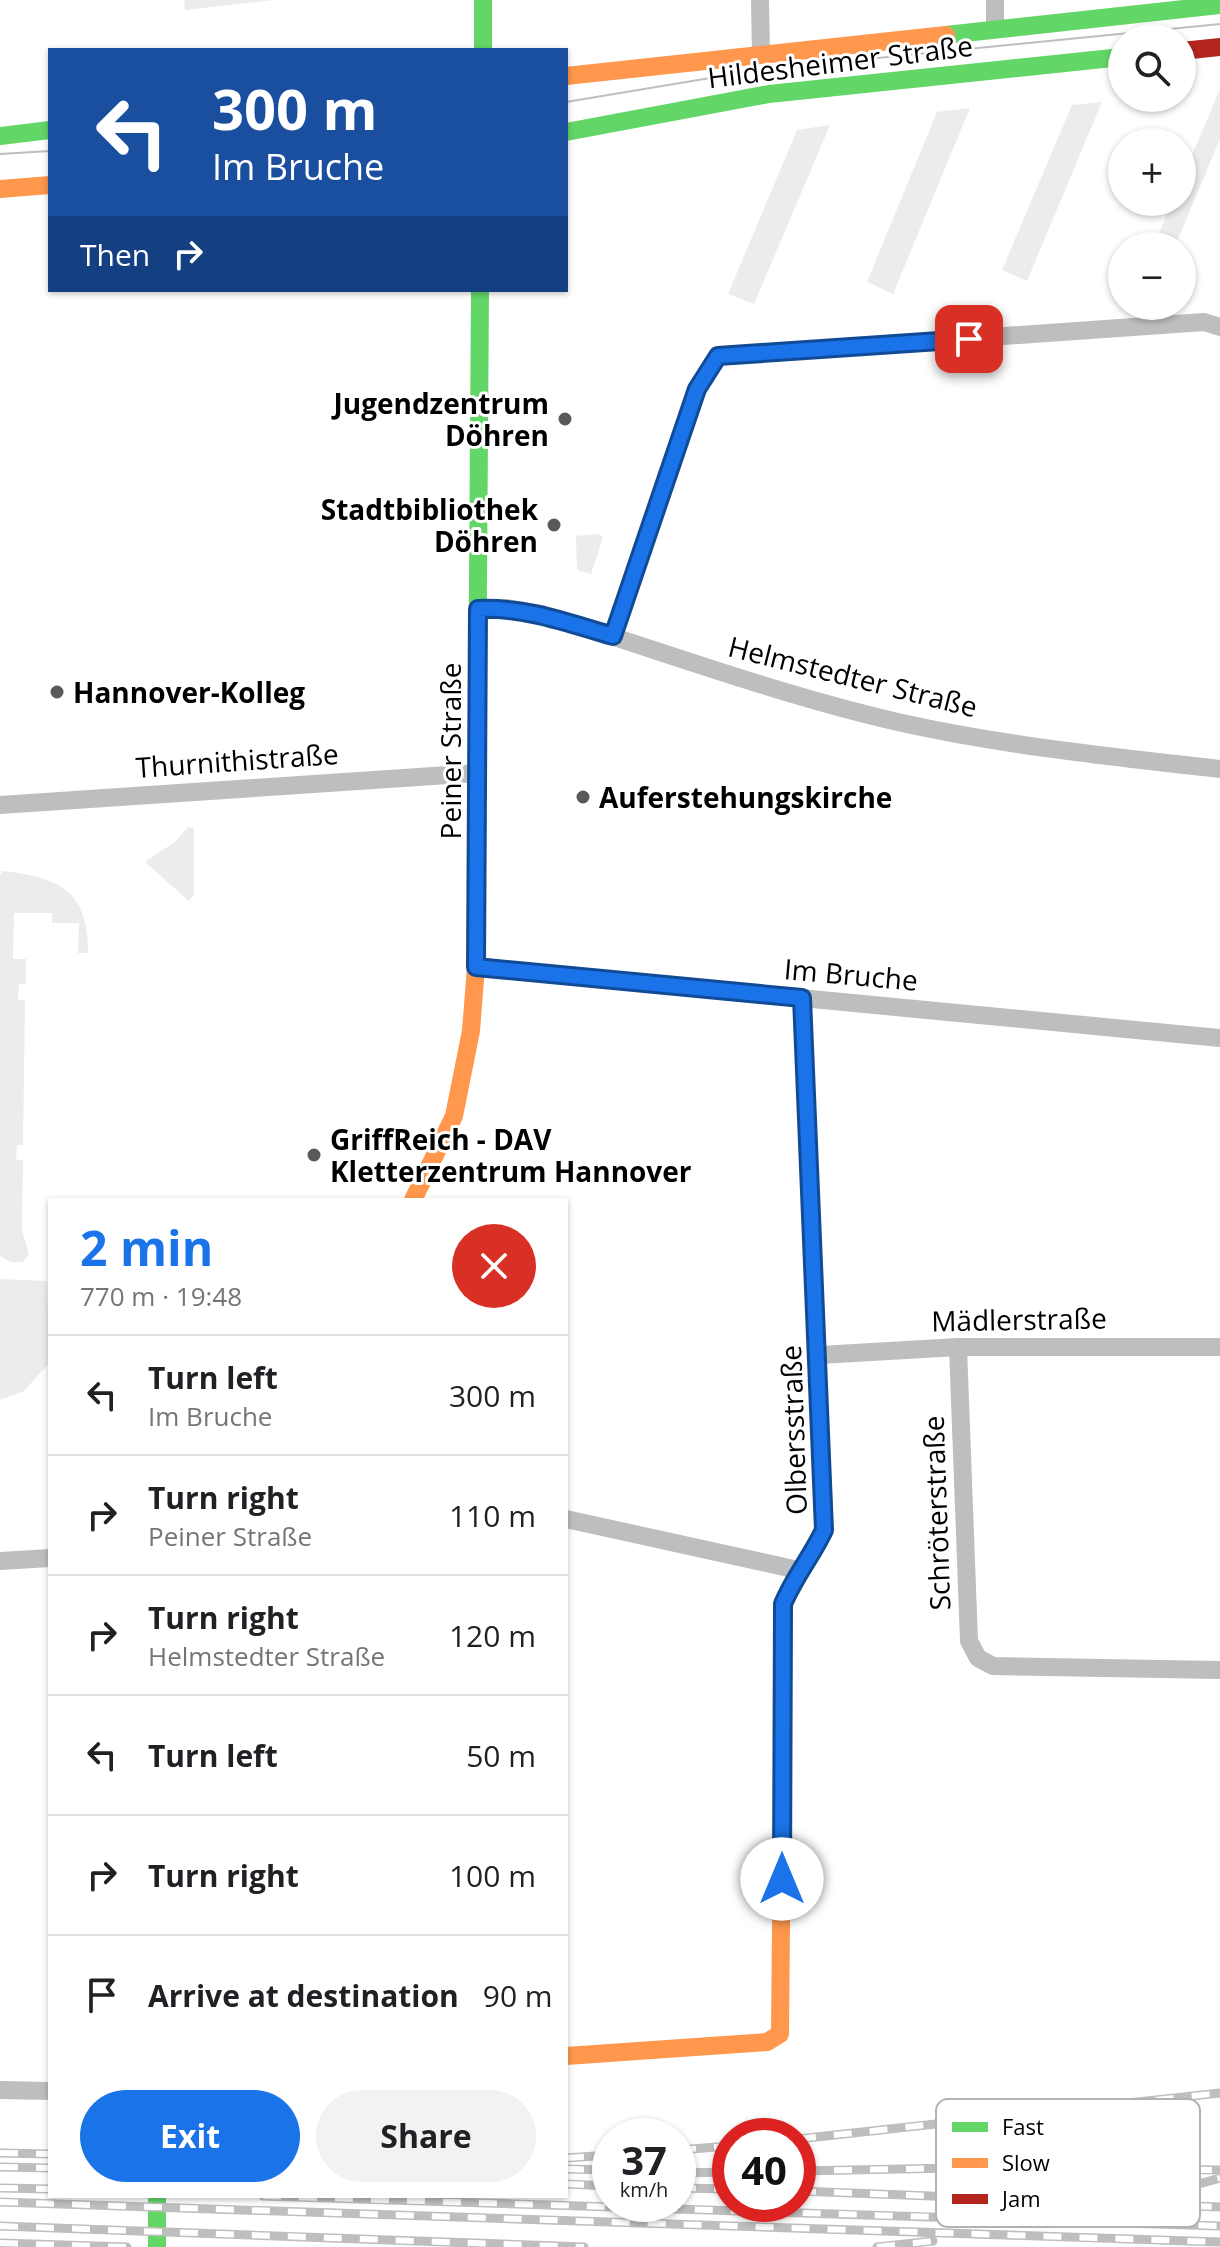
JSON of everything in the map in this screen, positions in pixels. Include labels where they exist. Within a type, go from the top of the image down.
[{"type":"street","points":[[483,0],[483,48]]},
{"type":"street","points":[[760,0],[761,55]]},
{"type":"street","points":[[995,0],[995,29]]},
{"type":"street","name":"Hildesheimer Straße","points":[[568,76],[1220,5]]},
{"type":"street","points":[[1196,50],[1220,47]]},
{"type":"street","name":"Hildesheimer Straße","points":[[568,132],[769,94],[1108,58]]},
{"type":"street","points":[[0,136],[48,130]]},
{"type":"street","points":[[0,189],[48,185]]},
{"type":"street","name":"Peiner Straße","points":[[414,1198],[445,1142],[471,1054],[476,967],[480,292]]},
{"type":"street","points":[[613,636],[697,389],[718,356],[1204,322],[1220,327]]},
{"type":"street","name":"Helmstedter Straße","points":[[478,609],[507,608],[542,614],[775,690],[903,723],[1046,748],[1220,769]]},
{"type":"street","name":"Thurnithistraße","points":[[0,805],[478,773]]},
{"type":"street","name":"Im Bruche","points":[[476,967],[1220,1038]]},
{"type":"street","name":"Olbersstraße","points":[[568,2056],[776,2039],[781,2027],[783,1604],[798,1570],[815,1549],[824,1530],[820,1355],[802,998]]},
{"type":"street","name":"Mädlerstraße","points":[[820,1355],[958,1347],[1220,1347]]},
{"type":"street","name":"Schröterstraße","points":[[958,1347],[969,1641],[978,1658],[993,1666],[1220,1670]]},
{"type":"street","points":[[568,1519],[798,1570]]},
{"type":"street","points":[[0,1561],[48,1558]]},
{"type":"street","points":[[0,2090],[48,2091]]},
{"type":"street","points":[[157,2198],[157,2247]]},
{"type":"shaded area","points":[[184,0],[273,0],[185,10]]},
{"type":"shaded area","points":[[1220,89],[1220,139],[1196,196],[1196,146]]},
{"type":"shaded area","points":[[1102,102],[1027,281],[1002,270],[1072,105]]},
{"type":"shaded area","points":[[970,108],[893,294],[867,282],[937,112]]},
{"type":"shaded area","points":[[830,125],[754,304],[728,294],[797,130]]},
{"type":"shaded area","points":[[1166,216],[1188,216],[1181,232],[1160,232]]},
{"type":"shaded area","points":[[598,534],[603,537],[591,574],[577,570],[576,536]]},
{"type":"shaded area","points":[[188,827],[194,828],[194,895],[189,901],[145,862],[176,841]]},
{"type":"shaded area","points":[[3,871],[40,878],[67,891],[83,915],[87,932],[88,953],[78,953],[79,923],[52,923],[52,913],[14,913],[13,959],[26,959],[26,984],[19,984],[18,1000],[25,1000],[23,1145],[17,1145],[16,1160],[23,1160],[22,1230],[29,1254],[23,1262],[11,1262],[0,1256],[0,875]]},
{"type":"shaded area","points":[[0,1279],[47,1281],[48,1364],[24,1391],[0,1400]]},
{"type":"tram line","points":[[568,102],[758,70],[1220,24]]},
{"type":"tram line","points":[[0,154],[48,151]]},
{"type":"railway","points":[[1165,2099],[1220,2093]]},
{"type":"railway","points":[[816,2137],[936,2124]]},
{"type":"railway","points":[[696,2149],[712,2147]]},
{"type":"railway","points":[[0,2153],[48,2154]]},
{"type":"railway","points":[[568,2158],[592,2156]]},
{"type":"railway","points":[[0,2167],[48,2168]]},
{"type":"railway","points":[[816,2171],[936,2168]]},
{"type":"railway","points":[[568,2169],[592,2170]]},
{"type":"railway","points":[[1200,2170],[1220,2170]]},
{"type":"railway","points":[[696,2173],[712,2172]]},
{"type":"railway","points":[[1200,2184],[1220,2178]]},
{"type":"railway","points":[[568,2184],[592,2185]]},
{"type":"railway","points":[[0,2188],[48,2189]]},
{"type":"railway","points":[[696,2188],[712,2189]]},
{"type":"railway","points":[[816,2192],[936,2196]]},
{"type":"railway","points":[[327,2198],[936,2217]]},
{"type":"railway","points":[[0,2202],[1220,2242]]},
{"type":"railway","points":[[1200,2206],[1220,2207]]},
{"type":"railway","points":[[1200,2225],[1220,2226]]},
{"type":"railway","points":[[0,2226],[584,2247]]},
{"type":"railway","points":[[877,2247],[933,2241]]},
{"type":"railway","points":[[0,2243],[127,2247]]},
{"type":"traffic: fast","points":[[483,0],[483,48]]},
{"type":"traffic: fast","points":[[946,35],[1220,5]]},
{"type":"traffic: fast","points":[[568,132],[769,94],[1108,58]]},
{"type":"traffic: fast","points":[[0,136],[48,130]]},
{"type":"traffic: fast","points":[[477,725],[480,292]]},
{"type":"traffic: fast","points":[[782,1818],[783,1604],[824,1530],[802,998]]},
{"type":"traffic: fast","points":[[157,2198],[157,2247]]},
{"type":"traffic: slow","points":[[568,76],[946,35]]},
{"type":"traffic: slow","points":[[0,189],[48,185]]},
{"type":"traffic: slow","points":[[414,1198],[454,1116],[471,1031],[476,967],[477,725]]},
{"type":"traffic: slow","points":[[568,2056],[767,2042],[780,2034],[782,1818]]},
{"type":"traffic: jam","points":[[1196,50],[1220,47]]},
{"type":"place","name":"Jugendzentrum Döhren","points":[[565,419]]},
{"type":"place","name":"Stadtbibliothek Döhren","points":[[554,525]]},
{"type":"place","name":"Hannover-Kolleg","points":[[57,692]]},
{"type":"place","name":"Auferstehungskirche","points":[[583,797]]},
{"type":"place","name":"GriffReich - DAV Kletterzentrum Hannover","points":[[314,1155]]},
{"type":"route","points":[[782,1879],[783,1604],[798,1570],[815,1549],[824,1530],[820,1355],[802,998],[491,966],[476,967],[478,609],[507,608],[542,614],[613,636],[697,389],[718,356],[969,339]]}]
